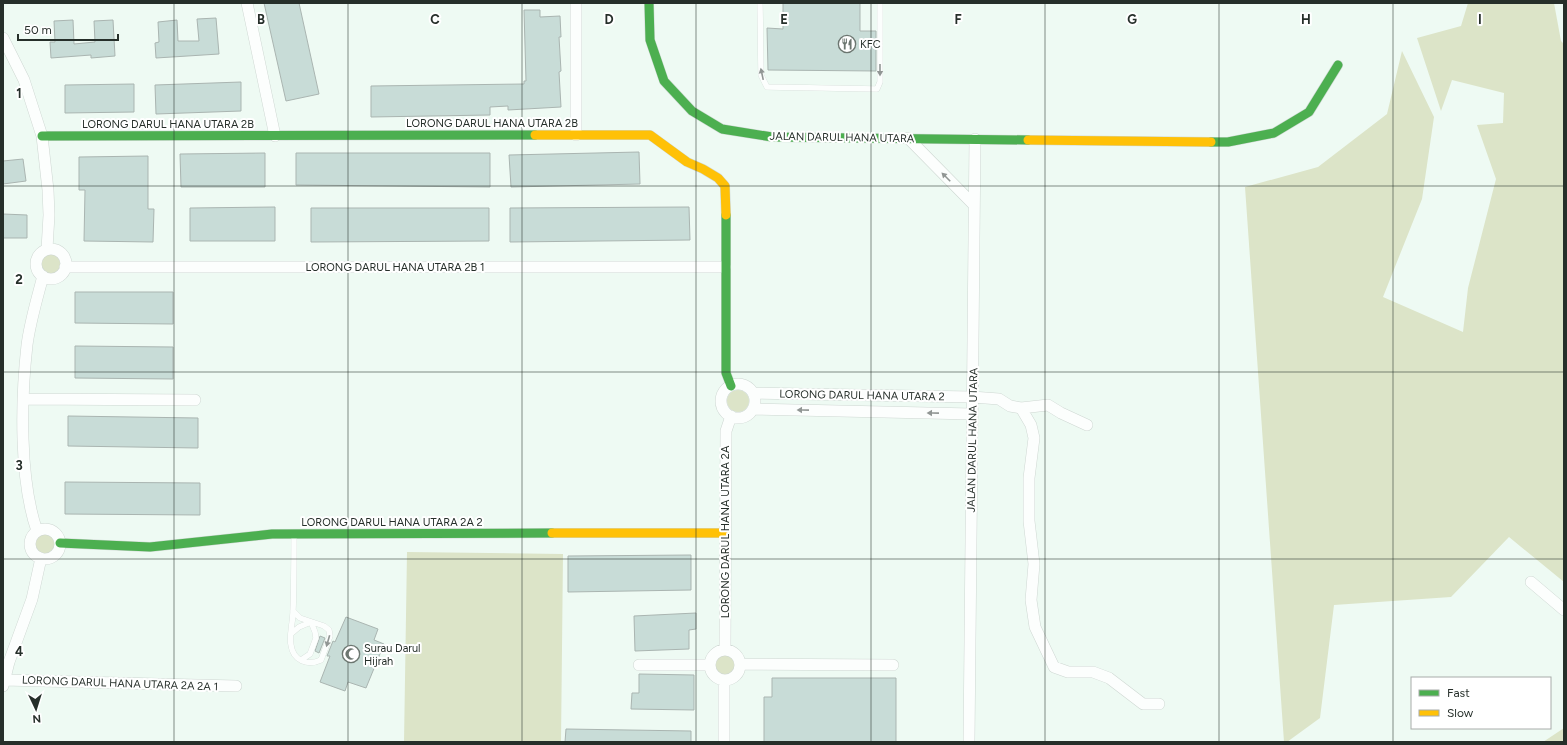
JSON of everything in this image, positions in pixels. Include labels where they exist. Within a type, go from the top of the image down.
[{"type":"street","points":[[247,3],[275,136]]},
{"type":"street","points":[[576,3],[576,135]]},
{"type":"street","name":"JALAN DARUL HANA UTARA","points":[[649,3],[650,40],[664,81],[692,111],[722,129],[772,138],[1228,142],[1274,133],[1309,112],[1338,65]]},
{"type":"street","points":[[3,38],[24,80],[42,136],[49,209],[47,249]]},
{"type":"street","name":"LORONG DARUL HANA UTARA 2B","points":[[42,136],[650,135],[687,162],[718,178],[725,186],[726,373],[731,386]]},
{"type":"street","points":[[908,138],[974,205]]},
{"type":"street","name":"JALAN DARUL HANA UTARA","points":[[969,742],[975,139]]},
{"type":"street","points":[[47,249],[57,250],[62,253],[64,258],[64,272],[52,279],[43,276],[37,269],[36,259],[43,251],[47,249]]},
{"type":"street","name":"LORONG DARUL HANA UTARA 2B 1","points":[[65,267],[725,267]]},
{"type":"street","points":[[37,531],[31,514],[27,484],[24,444],[24,399],[27,344],[34,307],[43,276]]},
{"type":"street","points":[[739,384],[744,385],[753,392],[755,404],[753,409],[739,418],[731,416],[725,411],[721,401],[725,391],[731,386],[739,384]]},
{"type":"street","name":"LORONG DARUL HANA UTARA 2","points":[[753,392],[972,397],[999,399],[1010,406],[1021,408]]},
{"type":"street","points":[[24,399],[195,400]]},
{"type":"street","points":[[1087,425],[1048,405],[1021,408],[1031,425],[1034,438],[1029,478],[1029,521],[1034,564],[1031,600],[1035,627],[1046,653],[1054,667],[1068,672],[1093,672],[1109,678],[1143,704],[1159,704]]},
{"type":"street","name":"LORONG DARUL HANA UTARA 2","points":[[753,409],[972,414]]},
{"type":"street","name":"LORONG DARUL HANA UTARA 2A","points":[[724,650],[726,431],[731,416]]},
{"type":"street","points":[[41,529],[51,530],[58,536],[60,543],[58,551],[51,558],[40,558],[32,552],[30,548],[30,538],[37,531],[41,529]]},
{"type":"street","name":"LORONG DARUL HANA UTARA 2A 2","points":[[60,543],[150,547],[272,534],[725,533]]},
{"type":"street","points":[[4,683],[9,662],[32,599],[40,558]]},
{"type":"street","points":[[1531,582],[1564,610]]},
{"type":"street","points":[[724,650],[734,653],[740,664],[738,672],[734,676],[724,680],[713,674],[710,665],[712,656],[724,650]]},
{"type":"street","points":[[740,664],[893,665]]},
{"type":"street","points":[[639,665],[710,665]]},
{"type":"street","points":[[724,680],[724,742]]},
{"type":"street","name":"LORONG DARUL HANA UTARA 2A 2A 1","points":[[4,683],[236,686]]},
{"type":"lane","points":[[760,3],[761,75],[767,87],[877,89],[880,82],[880,3]]},
{"type":"lane","points":[[293,611],[300,618],[324,626],[329,630],[330,636],[321,660],[314,663],[304,662],[295,655],[291,645],[294,534]]},
{"type":"lane","points":[[292,633],[299,626],[311,622]]},
{"type":"lane","points":[[301,660],[310,654],[316,638],[311,622]]},
{"type":"green space","points":[[1468,3],[1554,3],[1561,41],[1564,44],[1564,582],[1509,537],[1451,597],[1334,605],[1320,718],[1287,742],[1284,742],[1245,187],[1318,167],[1387,114],[1402,51],[1434,117],[1422,199],[1383,297],[1463,332],[1468,288],[1496,179],[1477,125],[1503,123],[1504,93],[1452,80],[1441,111],[1417,38],[1461,26]]},
{"type":"green space","points":[[51,253],[59,256],[62,264],[59,272],[51,275],[43,272],[40,264],[43,256]]},
{"type":"green space","points":[[738,390],[746,393],[749,401],[746,409],[738,412],[730,409],[727,401],[730,393]]},
{"type":"green space","points":[[45,532],[53,535],[56,543],[53,551],[45,554],[37,551],[34,543],[37,535]]},
{"type":"green space","points":[[407,552],[563,554],[561,742],[404,742]]},
{"type":"green space","points":[[725,655],[732,658],[735,665],[732,672],[725,675],[718,672],[715,665],[718,658]]},
{"type":"green space","points":[[1564,728],[1564,742],[1543,742]]},
{"type":"building","points":[[264,3],[299,3],[319,94],[286,101]]},
{"type":"building","points":[[783,3],[860,3],[860,31],[876,31],[876,71],[768,70],[767,28],[783,29]]},
{"type":"building","points":[[524,10],[540,10],[540,17],[560,16],[561,37],[559,37],[561,71],[559,72],[561,107],[508,110],[508,106],[490,107],[490,115],[371,117],[371,86],[524,84],[524,81],[526,81]]},
{"type":"building","points":[[216,18],[219,54],[156,58],[155,43],[159,42],[158,22],[177,20],[178,41],[199,41],[197,19]]},
{"type":"building","points":[[73,20],[74,44],[95,42],[94,21],[113,20],[115,56],[91,58],[91,55],[51,58],[50,42],[55,42],[54,21]]},
{"type":"building","points":[[241,82],[241,111],[156,114],[155,85]]},
{"type":"building","points":[[134,84],[134,112],[65,113],[65,85]]},
{"type":"building","points":[[639,152],[640,184],[511,187],[509,155]]},
{"type":"building","points":[[265,153],[265,187],[181,187],[180,154]]},
{"type":"building","points":[[296,153],[490,153],[490,187],[296,185]]},
{"type":"building","points":[[148,156],[148,209],[154,209],[153,242],[84,241],[85,190],[79,190],[79,157]]},
{"type":"building","points":[[23,159],[26,181],[3,184],[3,161]]},
{"type":"building","points":[[275,207],[275,241],[190,241],[190,208]]},
{"type":"building","points":[[689,207],[690,240],[510,242],[510,208]]},
{"type":"building","points":[[311,208],[489,208],[489,241],[311,242]]},
{"type":"building","points":[[3,214],[27,215],[27,238],[3,238]]},
{"type":"building","points":[[75,292],[173,292],[173,324],[75,323]]},
{"type":"building","points":[[75,346],[173,347],[173,379],[75,378]]},
{"type":"building","points":[[68,416],[198,418],[198,448],[68,446]]},
{"type":"building","points":[[65,482],[200,483],[200,515],[65,514]]},
{"type":"building","points":[[691,555],[691,590],[568,592],[568,556]]},
{"type":"building","points":[[696,613],[696,629],[689,630],[689,649],[635,651],[634,616]]},
{"type":"building","name":"Surau Darul Hijrah","points":[[346,617],[378,629],[374,640],[384,644],[366,688],[348,682],[345,691],[320,682],[330,656],[327,656],[333,641],[335,642]]},
{"type":"building","points":[[320,636],[325,638],[319,653],[315,651]]},
{"type":"building","points":[[639,674],[694,675],[694,710],[631,709],[632,693],[639,693]]},
{"type":"building","points":[[772,678],[896,678],[896,742],[764,742],[764,697],[772,697]]},
{"type":"building","points":[[566,729],[691,731],[691,742],[565,742]]},
{"type":"traffic: fast","points":[[649,3],[650,40],[664,81],[692,111],[722,129],[772,137],[1028,140]]},
{"type":"traffic: fast","points":[[1211,142],[1228,142],[1274,133],[1309,112],[1338,65]]},
{"type":"traffic: fast","points":[[42,136],[535,135]]},
{"type":"traffic: fast","points":[[726,215],[726,373],[731,386]]},
{"type":"traffic: fast","points":[[60,543],[150,547],[272,534],[552,533]]},
{"type":"traffic: slow","points":[[535,135],[650,135],[687,162],[718,178],[725,186],[726,215]]},
{"type":"traffic: slow","points":[[1028,140],[1211,142]]},
{"type":"traffic: slow","points":[[552,533],[725,533]]},
{"type":"place","name":"KFC","points":[[847,44]]},
{"type":"place","name":"Surau Darul Hijrah","points":[[351,654]]}]
